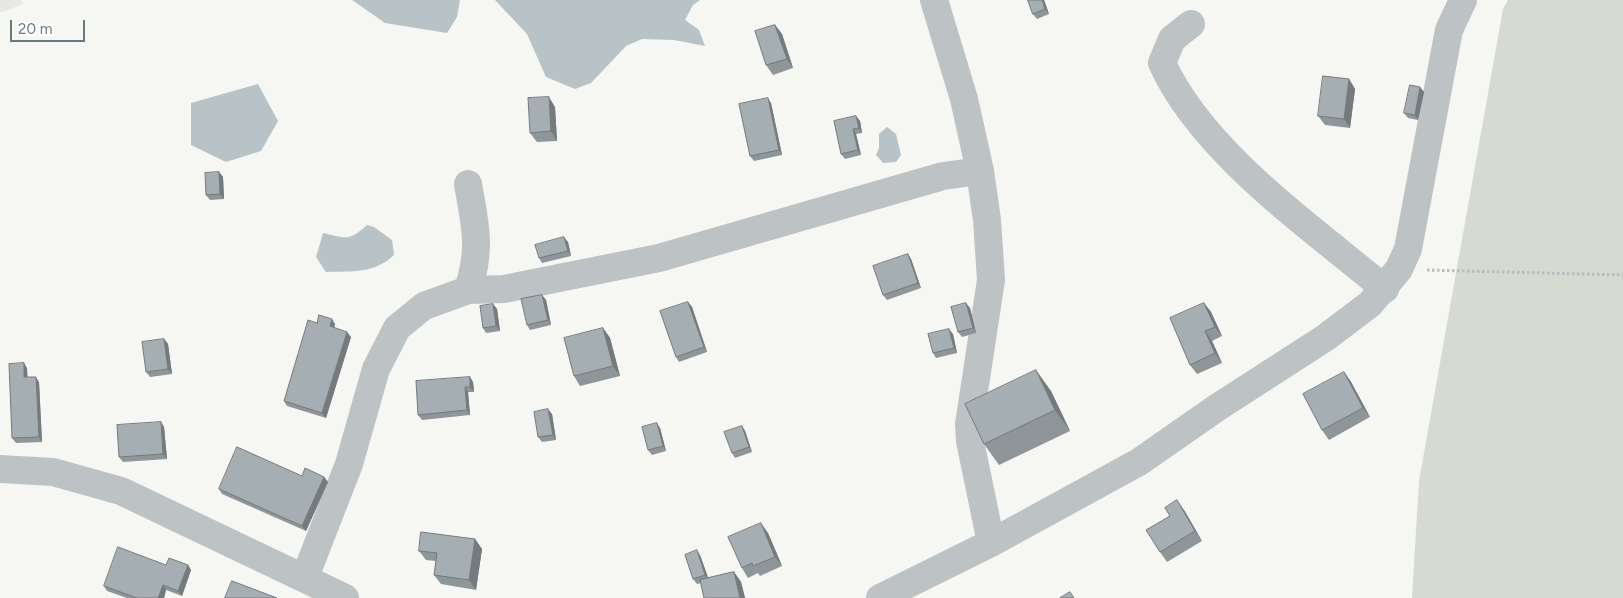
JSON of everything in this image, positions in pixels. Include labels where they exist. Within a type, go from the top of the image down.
[{"type":"street","points":[[934,0],[964,99],[980,171],[988,220],[991,280],[969,424],[970,440],[991,543]]},
{"type":"street","points":[[880,598],[991,543],[1140,462],[1325,338],[1370,304],[1392,279],[1408,249],[1449,30],[1463,0]]},
{"type":"street","points":[[1191,24],[1172,39],[1162,63],[1172,86],[1206,132],[1275,198],[1392,279]]},
{"type":"street","points":[[305,577],[349,464],[376,369],[397,328],[424,306],[468,290],[504,289],[659,258],[943,176],[980,171]]},
{"type":"street","points":[[468,184],[478,246],[475,268],[468,290]]},
{"type":"street","points":[[0,469],[52,472],[122,491],[305,577],[340,597]]},
{"type":"path","points":[[1392,279],[1623,275]]},
{"type":"shaded area","points":[[0,0],[21,0],[23,4],[0,13]]},
{"type":"shaded area","points":[[352,0],[460,0],[457,17],[447,33],[385,23]]},
{"type":"shaded area","points":[[495,0],[700,0],[693,5],[685,20],[699,30],[705,46],[674,40],[642,39],[626,46],[591,83],[575,89],[546,77],[527,34]]},
{"type":"shaded area","points":[[1508,0],[1623,0],[1623,598],[1412,598],[1419,481],[1503,9]]},
{"type":"shaded area","points":[[258,84],[278,121],[261,151],[226,162],[191,145],[191,103]]},
{"type":"shaded area","points":[[887,127],[896,134],[901,155],[896,162],[883,163],[876,155],[879,148],[879,134]]},
{"type":"shaded area","points":[[367,225],[374,227],[392,240],[394,255],[379,266],[371,268],[326,272],[316,257],[323,233],[346,237],[356,234]]},
{"type":"building","points":[[1028,0],[1042,0],[1045,9],[1033,14]]},
{"type":"building","points":[[775,25],[787,59],[766,65],[755,31]]},
{"type":"building","points":[[1323,76],[1349,79],[1344,119],[1318,116]]},
{"type":"building","points":[[1410,85],[1420,87],[1415,115],[1404,113]]},
{"type":"building","points":[[549,97],[551,131],[530,133],[528,98]]},
{"type":"building","points":[[768,98],[779,150],[750,156],[739,104]]},
{"type":"building","points":[[856,116],[859,128],[853,129],[858,150],[841,154],[834,121]]},
{"type":"building","points":[[219,172],[220,194],[206,195],[205,173]]},
{"type":"building","points":[[564,237],[568,251],[539,258],[535,245]]},
{"type":"building","points":[[908,254],[918,283],[883,295],[873,266]]},
{"type":"building","points":[[542,295],[548,320],[527,325],[521,299]]},
{"type":"building","points":[[688,302],[704,347],[676,357],[660,311]]},
{"type":"building","points":[[966,303],[973,328],[958,332],[951,307]]},
{"type":"building","points":[[1204,303],[1215,327],[1205,331],[1215,353],[1190,365],[1170,318]]},
{"type":"building","points":[[493,304],[496,326],[483,328],[480,306]]},
{"type":"building","points":[[319,315],[332,319],[330,326],[347,332],[322,413],[284,401],[308,320],[317,323]]},
{"type":"building","points":[[603,328],[613,366],[574,376],[564,338]]},
{"type":"building","points":[[949,329],[954,348],[933,353],[928,334]]},
{"type":"building","points":[[164,339],[168,369],[146,372],[142,342]]},
{"type":"building","points":[[24,363],[24,377],[36,377],[39,437],[12,438],[9,364]]},
{"type":"building","points":[[1036,370],[1055,410],[984,444],[965,404]]},
{"type":"building","points":[[1344,372],[1363,408],[1322,430],[1303,394]]},
{"type":"building","points":[[470,377],[470,387],[465,387],[467,410],[418,415],[416,381]]},
{"type":"building","points":[[548,409],[553,435],[538,437],[534,412]]},
{"type":"building","points":[[161,422],[163,454],[119,457],[117,425]]},
{"type":"building","points":[[657,423],[663,446],[648,450],[642,427]]},
{"type":"building","points":[[742,426],[749,447],[732,453],[724,432]]},
{"type":"building","points":[[237,447],[302,476],[305,468],[324,477],[302,526],[219,489]]},
{"type":"building","points":[[1177,500],[1195,531],[1160,552],[1146,530],[1170,516],[1165,508]]},
{"type":"building","points":[[761,523],[775,557],[753,566],[752,563],[742,568],[728,537]]},
{"type":"building","points":[[421,532],[475,539],[469,580],[434,575],[437,553],[419,551]]},
{"type":"building","points":[[118,547],[166,565],[169,558],[188,565],[178,591],[163,585],[158,598],[137,598],[104,586]]},
{"type":"building","points":[[697,550],[705,575],[693,579],[685,555]]},
{"type":"building","points":[[734,572],[740,598],[704,598],[700,580]]},
{"type":"building","points":[[232,581],[277,598],[225,598]]},
{"type":"building","points":[[1070,592],[1074,598],[1060,598]]}]
